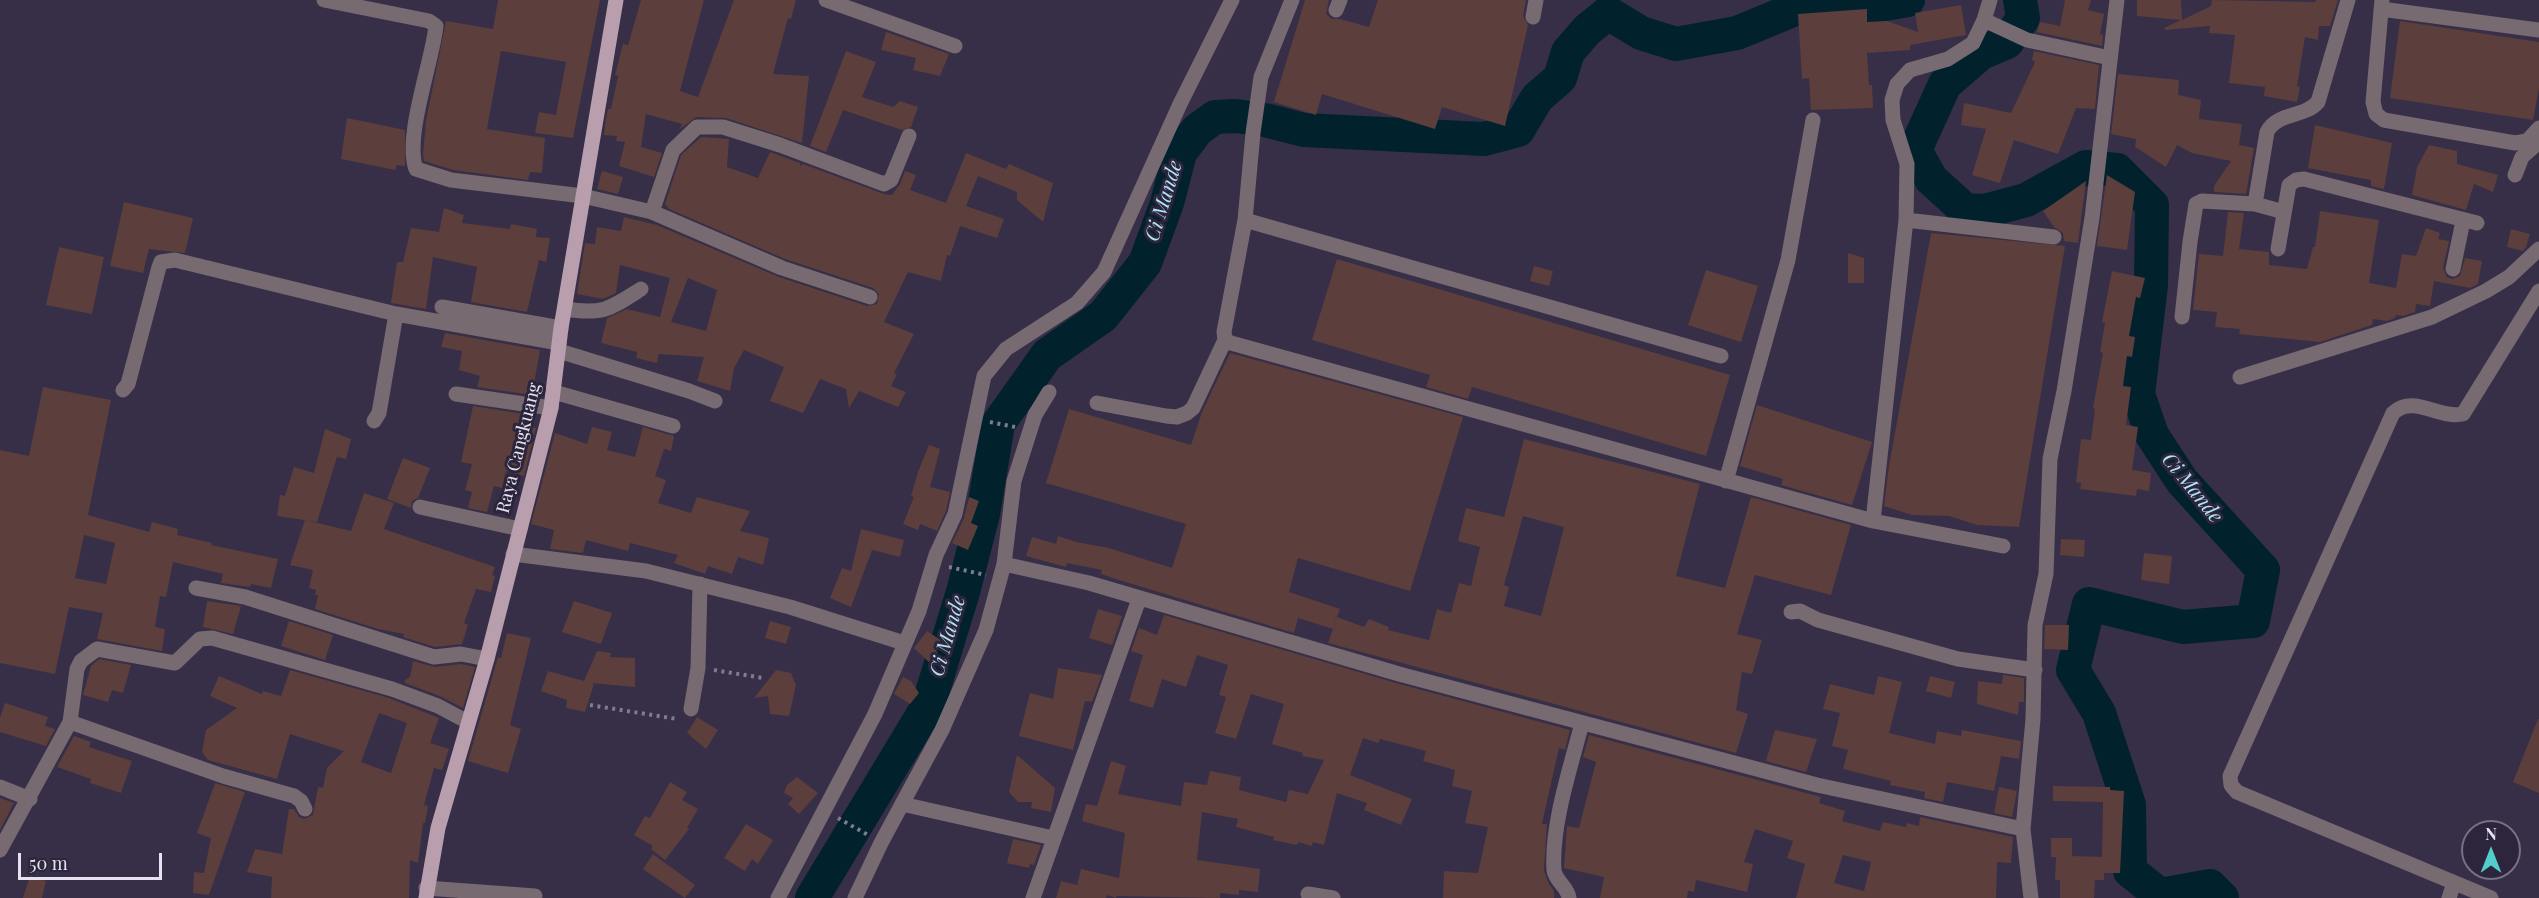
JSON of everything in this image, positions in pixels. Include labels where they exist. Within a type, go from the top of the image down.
[{"type":"main road","name":"Raya Cangkuang","points":[[426,893],[438,828],[487,659],[551,408],[615,0]]},
{"type":"street","points":[[324,0],[429,21],[436,26],[416,125],[413,160],[416,169],[451,180],[583,196],[651,212],[782,268],[870,297]]},
{"type":"street","points":[[826,0],[955,46]]},
{"type":"street","points":[[778,898],[875,714],[919,611],[936,555],[954,514],[984,376],[1006,349],[1077,303],[1104,272],[1179,104],[1232,0]]},
{"type":"street","points":[[1097,403],[1177,417],[1193,408],[1225,340],[1224,332],[1245,220],[1261,77],[1292,0]]},
{"type":"street","points":[[1533,17],[1536,0]]},
{"type":"street","points":[[1873,521],[1906,220],[1907,164],[1893,120],[1892,100],[1897,84],[1910,70],[1948,59],[1973,43],[1990,0]]},
{"type":"street","points":[[2031,898],[2023,829],[2035,670],[2036,625],[2046,574],[2050,459],[2064,391],[2097,182],[2117,0]]},
{"type":"street","points":[[2255,204],[2267,132],[2274,122],[2310,108],[2318,102],[2348,0]]},
{"type":"street","points":[[2539,30],[2381,4],[2373,102],[2376,114],[2384,120],[2515,142],[2527,141],[2539,128]]},
{"type":"street","points":[[1984,20],[2012,33],[2067,50],[2110,58]]},
{"type":"street","points":[[1726,481],[1788,260],[1813,120]]},
{"type":"street","points":[[651,212],[673,150],[697,127],[723,127],[780,145],[884,184],[891,180],[909,136]]},
{"type":"street","points":[[2515,175],[2522,157],[2539,142]]},
{"type":"street","points":[[2278,249],[2289,185],[2296,180],[2304,179],[2470,222],[2452,269]]},
{"type":"street","points":[[2182,317],[2196,204],[2202,201],[2255,204],[2284,212]]},
{"type":"street","points":[[1245,220],[1721,356]]},
{"type":"street","points":[[1906,220],[2054,237]]},
{"type":"street","points":[[2240,377],[2432,316],[2486,291],[2509,277],[2539,249]]},
{"type":"street","points":[[123,390],[128,384],[159,267],[161,262],[166,260],[175,260],[396,314],[560,341]]},
{"type":"street","points":[[565,309],[606,310],[641,289]]},
{"type":"street","points":[[2491,898],[2237,792],[2231,785],[2230,776],[2393,413],[2402,406],[2412,404],[2452,416],[2463,414],[2539,291]]},
{"type":"street","points":[[442,307],[560,341],[715,401]]},
{"type":"street","points":[[374,421],[379,412],[396,314]]},
{"type":"street","points":[[1225,340],[1242,347],[1873,521],[2003,546]]},
{"type":"street","points":[[554,392],[673,426]]},
{"type":"street","points":[[855,898],[883,840],[942,730],[986,630],[1004,564],[1014,481],[1035,415],[1049,392]]},
{"type":"street","points":[[456,394],[551,408]]},
{"type":"street","points":[[420,507],[519,529]]},
{"type":"street","points":[[513,554],[646,571],[790,607],[904,643]]},
{"type":"street","points":[[1004,564],[1089,583],[1399,674],[1817,786],[2023,829]]},
{"type":"street","points":[[690,709],[699,668],[700,584]]},
{"type":"street","points":[[196,588],[245,597],[434,657],[461,654],[487,659]]},
{"type":"street","points":[[1033,898],[1139,599]]},
{"type":"street","points":[[1791,612],[1800,610],[1818,620],[1958,659],[2035,670]]},
{"type":"street","points":[[0,850],[30,799],[70,722],[77,669],[81,661],[92,651],[103,649],[175,663],[200,639],[212,638],[392,689],[438,705],[468,722]]},
{"type":"street","points":[[70,722],[223,776],[294,796],[305,808]]},
{"type":"street","points":[[1569,898],[1569,892],[1554,872],[1558,819],[1582,723]]},
{"type":"street","points":[[0,787],[30,799]]},
{"type":"street","points":[[901,807],[1053,838]]},
{"type":"street","points":[[2449,898],[2454,883]]},
{"type":"street","points":[[426,893],[535,896]]},
{"type":"street","points":[[1308,894],[1333,898]]},
{"type":"path","points":[[987,422],[1015,427]]},
{"type":"path","points":[[954,568],[978,573]]},
{"type":"path","points":[[699,668],[763,678]]},
{"type":"path","points":[[590,705],[680,719],[687,717],[690,709]]},
{"type":"path","points":[[840,819],[867,834]]},
{"type":"building","points":[[498,0],[600,0],[573,138],[535,133],[539,112],[556,115],[566,62],[501,51],[487,129],[545,138],[542,173],[530,172],[528,180],[453,170],[424,161],[426,121],[446,21],[493,29]]},
{"type":"building","points":[[641,0],[704,0],[680,91],[698,97],[734,0],[796,0],[791,19],[788,18],[773,74],[809,76],[802,143],[726,118],[696,117],[680,129],[682,124],[646,114],[641,147],[662,153],[654,177],[619,166],[625,142],[616,141],[617,136],[604,135],[606,119],[608,109],[611,109],[618,76],[615,75],[623,44],[628,45]]},
{"type":"building","points":[[1305,0],[1329,0],[1326,14],[1332,19],[1369,27],[1378,0],[1526,0],[1523,16],[1528,25],[1505,126],[1442,107],[1435,129],[1322,94],[1316,115],[1274,102]]},
{"type":"building","points":[[2065,0],[2091,0],[2088,10],[2104,14],[2100,34],[2103,35],[2102,46],[2037,32],[2040,22],[2060,26]]},
{"type":"building","points":[[2137,0],[2181,0],[2182,20],[2211,6],[2212,0],[2315,2],[2316,0],[2338,0],[2330,26],[2319,26],[2318,40],[2305,37],[2297,86],[2300,87],[2297,102],[2264,96],[2265,87],[2229,83],[2235,35],[2209,33],[2210,26],[2165,30],[2164,28],[2181,20],[2137,16]]},
{"type":"building","points":[[1961,5],[1966,35],[1910,45],[1910,50],[1867,53],[1873,108],[1811,110],[1809,78],[1802,79],[1798,14],[1867,9],[1867,22],[1887,21],[1918,32],[1915,13]]},
{"type":"building","points":[[2400,21],[2539,42],[2539,88],[2533,120],[2390,98]]},
{"type":"building","points":[[886,32],[949,54],[940,76],[913,70],[916,58],[881,50]]},
{"type":"building","points":[[846,51],[876,62],[862,97],[893,107],[900,101],[918,107],[911,127],[902,130],[843,110],[826,152],[810,146]]},
{"type":"building","points":[[2034,51],[2099,65],[2095,109],[2076,108],[2058,154],[2014,140],[2000,183],[1972,175],[1986,129],[1961,125],[1964,103],[2011,113],[2035,62],[2032,60]]},
{"type":"building","points":[[2118,74],[2179,80],[2178,95],[2201,100],[2199,119],[2242,124],[2239,145],[2254,148],[2246,194],[2214,192],[2214,186],[2231,161],[2192,153],[2177,145],[2166,167],[2135,147],[2136,139],[2111,134]]},
{"type":"building","points":[[347,118],[405,130],[405,166],[397,165],[395,170],[341,159]]},
{"type":"building","points":[[2315,125],[2392,143],[2384,189],[2371,186],[2371,180],[2308,168]]},
{"type":"building","points":[[701,137],[729,139],[727,167],[758,178],[770,152],[800,163],[800,166],[803,164],[884,194],[892,195],[905,171],[916,175],[910,190],[946,203],[966,153],[1006,169],[1009,164],[1053,183],[1043,222],[1017,200],[1017,192],[978,176],[966,206],[1004,219],[997,238],[960,226],[950,256],[947,255],[941,281],[908,272],[884,322],[914,334],[894,373],[897,374],[891,386],[906,392],[898,407],[859,391],[849,408],[846,389],[820,379],[803,413],[770,401],[784,367],[744,350],[734,368],[730,391],[697,381],[704,357],[659,354],[657,363],[636,358],[637,352],[601,343],[607,318],[627,309],[660,317],[670,278],[620,265],[616,293],[603,299],[577,294],[585,243],[595,244],[597,227],[621,231],[624,217],[657,225],[779,277],[867,306],[877,304],[879,294],[873,288],[785,259],[669,209],[665,204],[681,155]],"holes":[[[688,278],[717,290],[706,331],[671,322]]]},
{"type":"building","points":[[2429,145],[2457,151],[2457,164],[2498,175],[2493,192],[2474,184],[2466,210],[2412,195],[2417,167]]},
{"type":"building","points":[[602,171],[623,177],[618,194],[597,189]]},
{"type":"building","points":[[2107,175],[2135,192],[2127,250],[2097,246]]},
{"type":"building","points":[[2086,181],[2078,243],[2064,241],[2063,233],[2054,227],[2043,211]]},
{"type":"building","points":[[124,202],[193,218],[185,253],[149,249],[143,273],[110,266]]},
{"type":"building","points":[[444,208],[464,215],[462,223],[510,229],[511,224],[537,229],[536,237],[550,238],[546,262],[539,260],[527,312],[471,302],[477,267],[433,257],[426,309],[391,303],[397,262],[403,262],[411,228],[439,232]]},
{"type":"building","points":[[2320,211],[2379,220],[2369,283],[2396,288],[2402,254],[2416,256],[2426,228],[2440,233],[2438,239],[2449,241],[2443,268],[2447,277],[2452,279],[2460,276],[2465,258],[2482,261],[2478,284],[2470,288],[2434,281],[2430,306],[2416,304],[2415,312],[2403,316],[2396,315],[2395,318],[2387,321],[2373,319],[2372,325],[2320,342],[2239,334],[2240,329],[2215,327],[2217,312],[2193,310],[2199,254],[2223,256],[2228,212],[2244,213],[2239,249],[2269,252],[2269,265],[2307,269],[2313,247],[2315,247]]},
{"type":"building","points":[[2511,229],[2530,234],[2523,251],[2507,247]]},
{"type":"building","points":[[1931,233],[2065,246],[2019,527],[1977,525],[1949,516],[1912,515],[1884,506],[1889,466]]},
{"type":"building","points":[[59,247],[104,257],[92,314],[46,305]]},
{"type":"building","points":[[1848,253],[1864,258],[1864,283],[1848,283]]},
{"type":"building","points":[[1337,259],[1730,375],[1706,456],[1472,387],[1468,399],[1426,387],[1430,375],[1312,340]]},
{"type":"building","points":[[1534,266],[1553,271],[1549,286],[1530,281]]},
{"type":"building","points":[[1706,270],[1758,286],[1741,342],[1688,325]]},
{"type":"building","points":[[2112,271],[2145,278],[2140,298],[2136,297],[2129,336],[2135,337],[2132,357],[2127,356],[2123,386],[2131,387],[2126,425],[2138,427],[2132,470],[2151,473],[2149,491],[2137,489],[2136,496],[2080,489],[2081,483],[2076,482],[2081,439],[2091,440],[2095,409],[2093,408],[2103,353],[2100,352],[2105,323],[2102,322]]},
{"type":"building","points":[[445,333],[540,350],[532,395],[477,387],[480,376],[459,370],[462,351],[441,347]]},
{"type":"building","points":[[1230,353],[1463,417],[1410,591],[1298,558],[1289,592],[1340,609],[1333,629],[1298,618],[1294,633],[1119,580],[1101,574],[1102,570],[1067,563],[1066,567],[1026,556],[1032,537],[1056,544],[1058,536],[1109,548],[1172,568],[1186,524],[1046,483],[1069,409],[1191,445],[1202,412]]},
{"type":"building","points":[[43,387],[111,400],[88,515],[149,532],[152,522],[178,529],[177,535],[212,543],[211,545],[278,559],[271,588],[251,584],[250,587],[221,583],[223,574],[173,562],[166,597],[160,596],[155,627],[165,629],[162,651],[97,639],[103,613],[69,607],[55,674],[0,663],[0,450],[29,456]],"holes":[[[84,535],[115,543],[106,584],[75,578]]]},
{"type":"building","points":[[1757,405],[1872,442],[1852,505],[1781,485],[1783,479],[1740,466]]},
{"type":"building","points":[[473,406],[536,416],[533,427],[536,428],[524,476],[506,471],[502,488],[494,486],[487,512],[468,508],[472,492],[465,490],[472,464],[461,462]]},
{"type":"building","points":[[592,427],[612,432],[607,450],[635,457],[643,427],[674,436],[671,451],[664,449],[655,476],[666,480],[658,503],[691,513],[697,497],[750,511],[740,531],[769,538],[763,565],[738,557],[732,574],[708,566],[705,574],[674,563],[678,555],[630,543],[628,551],[586,540],[583,553],[550,549],[554,530],[531,524],[555,433],[587,444]]},
{"type":"building","points":[[325,429],[351,439],[346,459],[337,457],[317,522],[277,516],[280,495],[285,496],[294,467],[314,473]]},
{"type":"building","points":[[1524,439],[1700,484],[1676,576],[1725,588],[1751,497],[1851,525],[1831,595],[1755,575],[1737,634],[1762,640],[1752,674],[1742,672],[1736,710],[1748,714],[1736,753],[1328,643],[1337,617],[1364,627],[1369,619],[1389,627],[1388,630],[1429,640],[1437,609],[1451,613],[1459,583],[1471,586],[1480,547],[1458,541],[1466,508],[1504,517]],"holes":[[[1523,516],[1564,527],[1541,616],[1504,606],[1509,587],[1504,585]]]},
{"type":"building","points":[[929,445],[940,449],[930,487],[950,492],[946,511],[937,531],[920,524],[918,530],[903,524],[914,497],[911,496],[918,472]]},
{"type":"building","points":[[403,458],[430,468],[418,498],[412,501],[411,508],[387,499]]},
{"type":"building","points":[[364,493],[394,503],[384,529],[495,567],[491,592],[476,589],[464,623],[468,625],[462,644],[435,647],[403,637],[404,634],[378,629],[315,609],[318,595],[315,595],[316,590],[309,588],[313,570],[290,565],[305,520],[351,531]]},
{"type":"building","points":[[969,497],[979,501],[971,523],[978,526],[968,550],[952,543],[964,518]]},
{"type":"building","points":[[861,529],[904,540],[900,557],[872,550],[851,607],[830,598],[842,568],[851,571]]},
{"type":"building","points":[[2061,539],[2085,540],[2084,557],[2060,555]]},
{"type":"building","points":[[2144,553],[2172,556],[2169,584],[2141,580]]},
{"type":"building","points":[[207,601],[241,606],[233,634],[203,627]]},
{"type":"building","points":[[574,601],[612,613],[601,644],[562,632]]},
{"type":"building","points":[[1098,609],[1122,616],[1112,645],[1089,638]]},
{"type":"building","points":[[1164,615],[1396,683],[1570,730],[1565,750],[1559,748],[1542,824],[1547,824],[1544,870],[1554,891],[1554,898],[1443,898],[1444,871],[1478,873],[1488,827],[1465,823],[1472,791],[1452,786],[1455,770],[1423,761],[1426,751],[1380,739],[1378,743],[1363,738],[1350,775],[1412,799],[1401,825],[1364,810],[1367,803],[1337,793],[1324,845],[1313,842],[1312,846],[1298,842],[1297,845],[1273,840],[1274,837],[1236,827],[1238,819],[1202,812],[1197,860],[1260,869],[1258,892],[1239,890],[1239,895],[1220,893],[1220,898],[1116,896],[1116,898],[1107,895],[1106,898],[1056,898],[1061,881],[1077,885],[1081,869],[1119,878],[1125,833],[1082,821],[1086,804],[1097,806],[1111,761],[1126,766],[1118,794],[1181,806],[1184,782],[1207,785],[1210,771],[1241,777],[1239,790],[1286,802],[1289,790],[1308,794],[1324,760],[1302,756],[1303,753],[1272,744],[1284,704],[1251,694],[1236,739],[1215,733],[1226,697],[1219,695],[1228,665],[1197,655],[1186,687],[1162,679],[1153,708],[1129,701],[1143,655],[1131,651],[1139,628],[1157,635]]},
{"type":"building","points":[[289,621],[333,635],[325,660],[281,646]]},
{"type":"building","points":[[770,621],[791,627],[786,644],[765,638]]},
{"type":"building","points":[[2045,625],[2069,625],[2068,650],[2044,649]]},
{"type":"building","points":[[927,631],[942,641],[936,649],[938,655],[931,664],[914,648]]},
{"type":"building","points":[[507,633],[531,638],[510,725],[521,729],[508,773],[468,761]]},
{"type":"building","points":[[597,651],[611,653],[610,657],[635,658],[635,687],[591,683],[594,684],[585,712],[566,708],[567,700],[541,691],[548,671],[584,681]]},
{"type":"building","points":[[99,659],[131,665],[123,693],[112,690],[108,702],[83,695],[91,666]]},
{"type":"building","points":[[413,661],[435,667],[461,664],[475,667],[463,708],[405,683],[405,680],[410,677]]},
{"type":"building","points":[[1058,668],[1102,675],[1092,702],[1085,701],[1073,750],[1019,736],[1030,693],[1053,699]]},
{"type":"building","points":[[290,670],[389,698],[439,718],[430,743],[449,749],[442,770],[434,768],[424,805],[428,806],[425,823],[423,823],[418,863],[410,860],[409,898],[271,898],[272,877],[247,872],[255,849],[282,854],[289,809],[294,809],[299,817],[304,819],[313,815],[318,787],[323,788],[327,768],[344,751],[290,734],[277,779],[208,760],[202,752],[206,730],[237,708],[210,696],[219,676],[262,694],[263,691],[281,696]],"holes":[[[379,713],[407,723],[391,773],[361,762]]]},
{"type":"building","points":[[776,670],[791,673],[796,685],[789,716],[770,714],[768,696],[754,698]]},
{"type":"building","points":[[2003,675],[2024,678],[2024,702],[2019,702],[2018,715],[1977,704],[1978,681],[2002,684]]},
{"type":"building","points":[[1878,676],[1902,682],[1889,733],[1935,744],[1937,731],[1961,736],[1962,730],[2021,741],[2019,759],[2001,756],[1994,791],[1947,782],[1943,802],[1924,798],[1925,792],[1890,785],[1891,781],[1843,769],[1848,750],[1832,746],[1840,713],[1823,709],[1830,684],[1874,695]]},
{"type":"building","points":[[1930,676],[1955,682],[1951,698],[1926,691]]},
{"type":"building","points":[[903,677],[911,681],[919,693],[910,704],[894,694]]},
{"type":"building","points":[[5,703],[48,717],[45,726],[55,729],[46,746],[0,732],[0,718]]},
{"type":"building","points":[[697,717],[718,730],[706,749],[687,733]]},
{"type":"building","points":[[2539,719],[2539,793],[2513,782]]},
{"type":"building","points":[[1775,730],[1817,739],[1806,772],[1766,761]]},
{"type":"building","points":[[1589,735],[1821,797],[1819,803],[1845,811],[1842,821],[1880,831],[1883,822],[1906,827],[1907,823],[1919,826],[1920,817],[2013,837],[2011,863],[1997,862],[1996,898],[1796,898],[1805,864],[1787,858],[1793,841],[1755,829],[1744,862],[1753,864],[1747,892],[1696,880],[1694,892],[1688,891],[1687,898],[1600,898],[1604,877],[1564,868],[1567,826],[1579,828],[1596,762],[1583,757]],"holes":[[[1843,855],[1871,862],[1864,891],[1834,883]]]},
{"type":"building","points":[[74,736],[91,742],[89,747],[132,761],[121,793],[90,783],[91,779],[57,767]]},
{"type":"building","points":[[1017,755],[1055,788],[1051,812],[1031,808],[1032,802],[1018,802],[1009,792]]},
{"type":"building","points":[[797,777],[818,793],[799,814],[788,804],[793,798],[784,793],[787,785]]},
{"type":"building","points":[[670,782],[687,792],[682,800],[698,809],[687,828],[689,829],[665,860],[651,849],[653,846],[634,835],[645,816],[650,818]]},
{"type":"building","points":[[215,783],[245,792],[209,895],[193,893],[194,872],[204,873],[211,838],[197,833]]},
{"type":"building","points":[[2053,786],[2110,787],[2110,790],[2124,791],[2120,873],[2104,873],[2104,880],[2095,880],[2094,898],[2060,898],[2060,880],[2055,880],[2056,857],[2051,857],[2051,838],[2072,838],[2072,856],[2102,857],[2103,802],[2053,801]]},
{"type":"building","points":[[1999,787],[2017,791],[2012,817],[1994,813]]},
{"type":"building","points":[[0,798],[14,803],[0,830]]},
{"type":"building","points":[[746,824],[773,840],[758,864],[752,859],[745,871],[724,858]]},
{"type":"building","points":[[1013,839],[1041,845],[1034,865],[1030,864],[1029,868],[1007,863]]},
{"type":"building","points":[[653,854],[695,885],[685,898],[643,869]]},
{"type":"building","points":[[30,876],[46,881],[42,898],[23,898]]},
{"type":"waterway","name":"Ci Mande","points":[[812,898],[928,706],[963,592],[983,514],[998,424],[1047,355],[1103,316],[1145,263],[1167,203],[1180,153],[1197,130],[1215,117],[1236,116],[1265,120],[1304,130],[1484,139],[1518,130],[1537,98],[1560,78],[1568,52],[1587,30],[1608,13],[1641,33],[1676,44],[1737,33],[1795,9],[1857,9],[1908,0]]},
{"type":"waterway","name":"Ci Mande","points":[[2020,0],[2023,18],[2007,42],[1981,53],[1945,84],[1915,150],[1931,179],[1965,210],[1985,211],[2026,200],[2086,167],[2117,170],[2152,205],[2151,285],[2138,394],[2152,435],[2182,481],[2263,570],[2253,621],[2183,627],[2089,604],[2073,670],[2099,713],[2129,805],[2130,871],[2160,895],[2210,886],[2222,898]]}]
